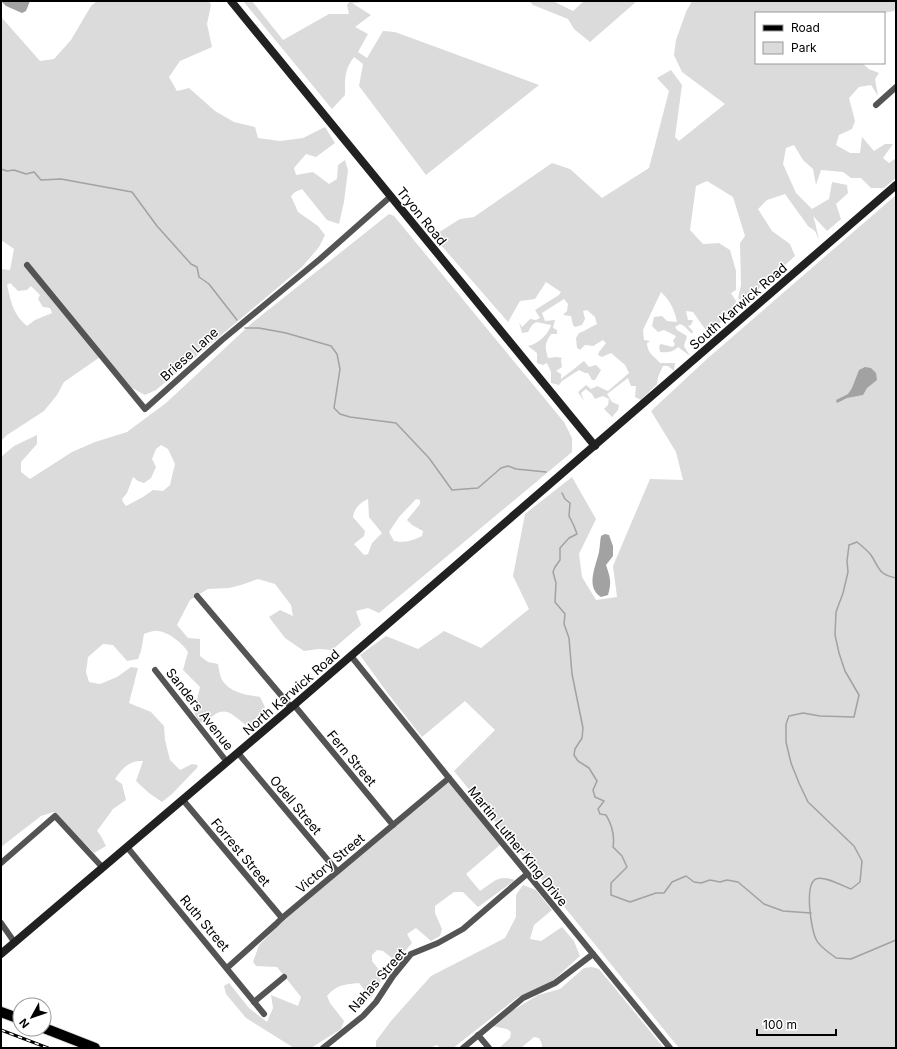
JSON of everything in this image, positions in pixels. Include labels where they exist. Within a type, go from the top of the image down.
[{"type":"main road","points":[[1,1012],[12,1016]]},
{"type":"main road","points":[[52,1031],[95,1048]]},
{"type":"street","name":"Tryon Road","points":[[231,1],[595,446]]},
{"type":"street","points":[[876,105],[896,87]]},
{"type":"street","name":"South Karwick Road","points":[[595,446],[896,185]]},
{"type":"street","name":"Briese Lane","points":[[27,265],[145,409],[222,340],[320,259],[390,197]]},
{"type":"street","name":"North Karwick Road","points":[[1,954],[228,762],[595,446]]},
{"type":"street","name":"Fern Street","points":[[197,596],[393,825]]},
{"type":"street","name":"Martin Luther King Drive","points":[[351,656],[670,1048]]},
{"type":"street","name":"Sanders Avenue","points":[[155,670],[228,762]]},
{"type":"street","name":"Odell Street","points":[[238,752],[337,871]]},
{"type":"street","name":"Victory Street","points":[[227,968],[282,918],[449,778]]},
{"type":"street","name":"Forrest Street","points":[[183,800],[282,918]]},
{"type":"street","points":[[1,863],[55,816],[103,868]]},
{"type":"street","name":"Ruth Street","points":[[127,847],[264,1014]]},
{"type":"street","name":"Nahas Street","points":[[323,1048],[363,1016],[376,1002],[393,976],[411,954],[438,943],[463,929],[527,874]]},
{"type":"street","points":[[1,923],[15,943]]},
{"type":"street","points":[[463,1048],[523,998],[555,983],[593,954]]},
{"type":"street","points":[[254,1002],[284,977]]},
{"type":"street","points":[[478,1035],[489,1048]]},
{"type":"green space","points":[[97,1],[209,1],[211,5],[207,24],[212,47],[180,61],[169,77],[177,91],[189,88],[215,111],[234,122],[255,127],[258,138],[280,141],[303,138],[325,127],[335,143],[316,157],[306,154],[294,168],[296,175],[313,172],[329,184],[337,179],[338,165],[345,160],[348,170],[344,202],[339,224],[327,220],[302,189],[295,192],[291,196],[298,212],[318,226],[325,235],[319,247],[302,267],[156,390],[145,395],[132,388],[103,355],[64,382],[57,395],[44,411],[7,435],[1,441],[1,269],[10,270],[14,249],[1,240],[1,7],[2,18],[40,61],[54,59],[71,40],[91,6]],"holes":[[[10,283],[18,291],[27,290],[31,286],[40,295],[38,299],[43,307],[50,308],[52,313],[35,320],[27,326],[19,317],[11,302],[7,285]]]},
{"type":"green space","points":[[243,1],[252,1],[283,40],[329,14],[349,14],[347,5],[350,1],[372,1],[352,3],[371,15],[355,27],[368,34],[358,52],[367,58],[383,31],[395,32],[539,85],[426,175],[359,86],[363,64],[354,57],[348,66],[345,79],[345,95],[332,109]]},
{"type":"green space","points":[[529,1],[553,1],[573,11],[584,1],[637,1],[590,42],[574,29],[568,19],[533,5]]},
{"type":"green space","points":[[692,1],[896,1],[894,11],[885,13],[755,12],[755,64],[863,64],[869,69],[879,73],[875,79],[878,96],[871,85],[859,87],[849,98],[855,121],[852,129],[839,135],[836,145],[850,153],[860,153],[862,137],[874,151],[885,144],[893,144],[883,158],[889,163],[896,158],[896,178],[884,188],[871,188],[861,178],[851,178],[843,172],[821,170],[816,185],[813,169],[803,160],[794,145],[786,148],[783,164],[796,193],[812,209],[829,199],[832,182],[847,185],[848,193],[836,204],[841,219],[827,231],[813,216],[819,240],[815,231],[808,226],[785,194],[767,200],[758,209],[772,231],[790,244],[795,256],[744,302],[738,298],[741,285],[740,243],[745,236],[733,197],[707,181],[696,186],[690,230],[703,244],[719,243],[730,250],[736,271],[736,290],[731,293],[736,301],[735,306],[727,317],[712,329],[705,329],[693,312],[686,311],[688,320],[693,320],[691,325],[688,326],[693,331],[692,334],[680,324],[675,327],[687,336],[684,346],[690,356],[678,347],[670,352],[660,352],[659,346],[661,344],[673,347],[675,344],[673,341],[676,336],[664,330],[658,332],[652,326],[654,317],[662,316],[667,321],[677,322],[672,306],[661,292],[643,330],[644,340],[650,341],[647,343],[648,349],[660,363],[675,363],[674,371],[668,366],[663,366],[658,377],[657,384],[641,400],[635,397],[636,386],[631,386],[628,378],[607,394],[612,402],[619,405],[618,410],[612,417],[604,409],[608,405],[609,399],[603,396],[595,399],[586,389],[581,393],[584,401],[578,392],[586,385],[591,389],[597,386],[608,391],[629,373],[625,365],[611,353],[602,357],[598,355],[606,343],[603,340],[593,346],[585,345],[580,350],[577,348],[576,338],[579,333],[597,324],[595,317],[587,310],[583,311],[585,319],[582,325],[575,327],[571,316],[563,315],[567,311],[568,304],[564,299],[542,313],[545,321],[555,320],[553,328],[557,330],[557,334],[551,334],[547,341],[546,348],[548,358],[562,358],[562,367],[556,371],[561,374],[561,379],[584,361],[589,367],[596,365],[601,370],[595,380],[592,380],[588,373],[579,370],[562,381],[559,385],[551,383],[551,372],[547,363],[543,365],[537,363],[537,353],[528,346],[542,338],[548,332],[551,325],[536,322],[532,325],[528,332],[522,333],[519,322],[522,327],[530,319],[536,320],[540,318],[535,310],[559,295],[561,292],[546,282],[535,299],[520,301],[508,322],[433,236],[460,219],[474,217],[552,163],[570,169],[602,198],[649,168],[669,91],[657,78],[671,70],[682,85],[675,137],[679,141],[725,104],[682,72],[674,55],[676,40],[686,12]]},
{"type":"green space","points":[[896,195],[896,1048],[679,1048],[454,771],[495,730],[465,701],[422,737],[360,655],[386,636],[418,649],[444,631],[481,648],[529,609],[513,576],[525,514],[572,477],[596,519],[579,554],[582,577],[596,600],[617,597],[613,566],[650,479],[683,480],[676,452],[651,411],[708,358]]},
{"type":"green space","points":[[389,214],[394,216],[564,422],[572,438],[572,452],[379,613],[368,608],[356,611],[361,625],[332,650],[319,649],[304,651],[285,638],[269,617],[280,610],[293,616],[291,605],[275,584],[258,579],[229,588],[208,589],[190,600],[177,625],[188,638],[200,639],[200,656],[208,662],[218,664],[221,678],[229,688],[239,693],[260,697],[265,707],[258,719],[246,725],[233,715],[225,712],[214,715],[205,724],[198,721],[194,712],[200,687],[183,670],[188,652],[183,645],[166,633],[152,631],[144,634],[138,659],[127,661],[113,645],[103,644],[88,657],[86,672],[89,682],[100,684],[117,677],[131,667],[138,668],[129,703],[151,712],[164,726],[165,740],[170,760],[180,770],[192,764],[198,765],[197,768],[172,794],[162,802],[136,781],[143,761],[134,762],[126,766],[115,779],[122,784],[126,800],[113,809],[97,831],[106,846],[94,853],[54,812],[41,816],[1,847],[1,457],[14,446],[37,435],[37,444],[21,462],[21,472],[30,479],[72,452],[95,442],[127,432],[166,403],[253,322]],"holes":[[[161,445],[168,449],[175,464],[170,485],[163,491],[153,490],[126,506],[122,499],[127,493],[133,477],[144,483],[151,478],[156,467],[152,459],[156,449]],[[368,499],[369,517],[382,533],[372,543],[368,554],[364,555],[354,544],[364,536],[365,531],[353,517],[356,509]],[[416,499],[420,500],[420,504],[407,520],[412,525],[423,531],[422,536],[408,541],[394,541],[389,532],[399,517]]]},
{"type":"green space","points":[[449,782],[500,845],[466,874],[480,891],[500,878],[515,880],[478,907],[463,892],[454,892],[435,906],[435,913],[442,929],[440,936],[431,941],[416,928],[407,934],[412,943],[406,950],[393,959],[383,951],[377,950],[372,955],[372,961],[384,976],[371,998],[359,983],[337,987],[330,992],[327,996],[330,1003],[344,1021],[341,1029],[311,1048],[294,1048],[246,1018],[226,994],[224,986],[229,983],[249,1008],[267,1022],[273,1008],[271,995],[298,1006],[301,997],[277,967],[256,966],[253,962],[259,945],[288,916]]},
{"type":"green space","points":[[523,885],[536,890],[552,910],[534,925],[530,939],[541,941],[562,927],[574,941],[580,956],[549,984],[518,997],[453,1048],[440,1048],[437,1045],[429,1048],[376,1048],[376,1041],[391,1021],[431,976],[505,938],[516,917],[516,895]]},
{"type":"green space","points":[[592,967],[599,969],[664,1048],[542,1048],[539,1038],[534,1037],[521,1048],[499,1048],[510,1038],[511,1032],[507,1029],[492,1026],[505,1015],[538,995],[560,989],[584,968]]},
{"type":"shaded area","points":[[1,1],[30,1],[26,11],[22,13],[6,6]]},
{"type":"shaded area","points":[[865,367],[871,368],[876,373],[877,380],[867,388],[863,395],[847,398],[837,403],[836,400],[848,394],[859,370]]},
{"type":"shaded area","points":[[605,534],[609,535],[613,546],[613,556],[606,565],[610,580],[608,595],[601,597],[596,593],[594,588],[593,576],[601,536]]},
{"type":"waterway","points":[[1,169],[7,171],[14,170],[26,174],[34,172],[41,180],[61,179],[132,192],[157,226],[191,264],[197,267],[199,277],[209,284],[237,320]]},
{"type":"waterway","points":[[245,328],[259,328],[286,333],[331,346],[337,354],[340,369],[334,408],[340,414],[350,417],[396,423],[429,458],[452,490],[478,488],[501,468],[508,466],[516,469],[546,472]]},
{"type":"waterway","points":[[562,493],[565,499],[570,503],[569,516],[577,534],[569,538],[560,548],[560,560],[553,572],[556,583],[555,602],[565,614],[564,624],[569,638],[572,674],[583,728],[582,738],[575,749],[574,755],[578,761],[589,768],[597,781],[593,790],[595,797],[604,801],[598,809],[600,814],[606,815],[613,834],[613,847],[622,856],[627,867],[611,883],[611,895],[630,902],[656,893],[664,893],[672,882],[686,876],[694,882],[701,883],[710,880],[720,882],[727,880],[738,882],[764,904],[783,911],[811,913]]},
{"type":"waterway","points":[[896,578],[883,573],[871,555],[857,542],[849,545],[847,561],[848,572],[843,593],[836,612],[835,635],[845,671],[859,695],[854,717],[820,716],[803,713],[789,716],[786,724],[786,742],[791,763],[808,802],[854,846],[862,861],[860,882],[851,889],[823,878],[816,879],[812,883],[809,898],[811,919],[817,941],[823,948],[836,958],[851,959],[896,940]]},
{"type":"railway","points":[[1,1030],[48,1048]]}]
